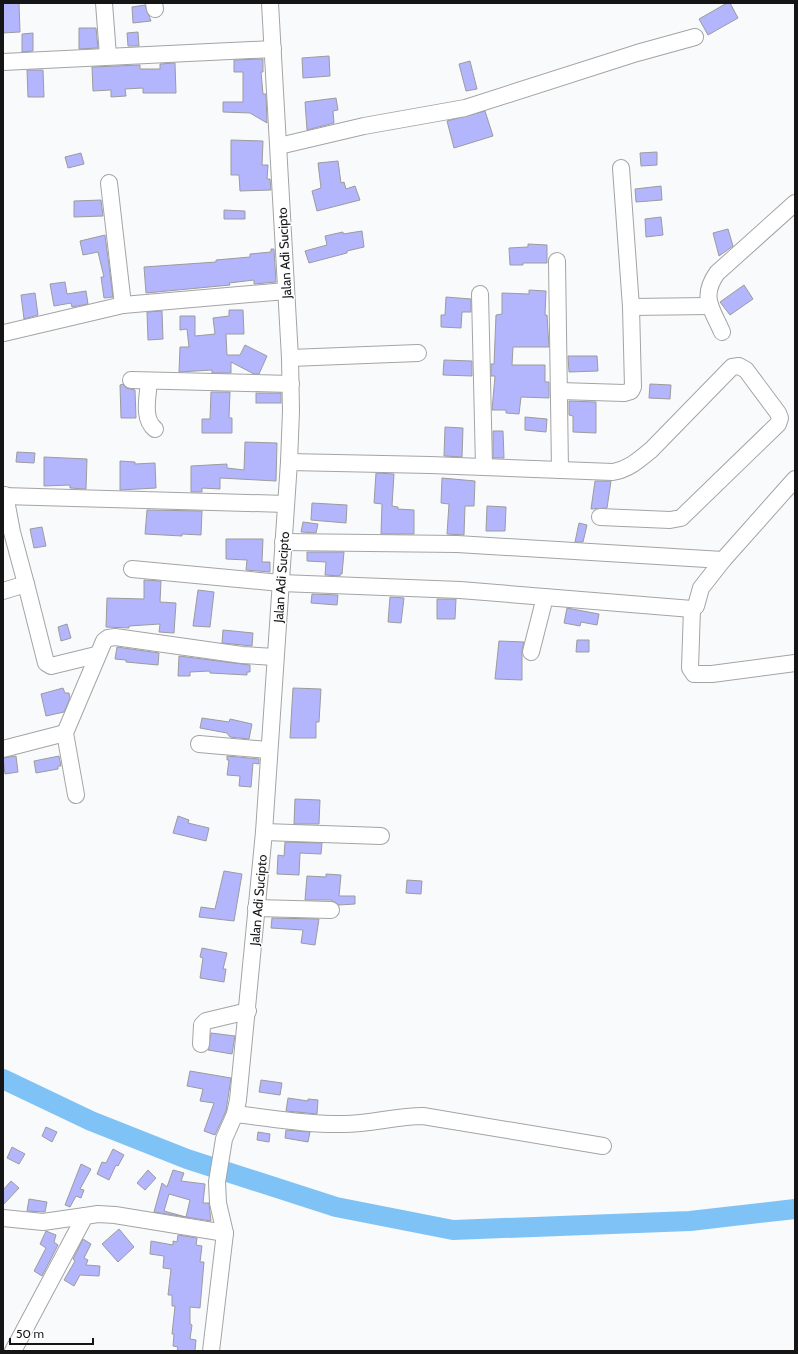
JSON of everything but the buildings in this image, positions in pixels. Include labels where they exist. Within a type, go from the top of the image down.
[{"type":"street","points":[[104,3],[108,56]]},
{"type":"street","name":"Jalan Adi Sucipto","points":[[211,1351],[225,1233],[218,1203],[217,1182],[222,1146],[227,1130],[235,1114],[248,1011],[256,908],[264,832],[268,750],[289,462],[291,384],[290,358],[270,3]]},
{"type":"street","points":[[279,146],[364,126],[465,108],[637,53],[695,37]]},
{"type":"street","points":[[3,62],[273,49]]},
{"type":"street","points":[[560,392],[624,393],[631,391],[633,387],[631,307],[621,168]]},
{"type":"street","points":[[109,183],[123,305]]},
{"type":"street","points":[[722,332],[709,306],[710,285],[717,273],[795,203]]},
{"type":"street","points":[[557,261],[556,322],[560,392],[560,470]]},
{"type":"street","points":[[4,333],[123,305],[286,291]]},
{"type":"street","points":[[480,294],[484,466]]},
{"type":"street","points":[[631,307],[709,306]]},
{"type":"street","points":[[290,358],[418,353]]},
{"type":"street","points":[[289,462],[484,466],[613,472],[623,470],[638,461],[651,450],[732,367],[739,366],[746,370],[778,413],[780,418],[778,424],[681,518],[670,520],[600,517]]},
{"type":"street","points":[[131,380],[291,384]]},
{"type":"street","points":[[149,381],[147,417],[150,425],[155,429]]},
{"type":"street","points":[[795,479],[723,560],[701,588],[696,606],[692,609],[690,668],[694,674],[712,674],[795,663]]},
{"type":"street","points":[[96,655],[51,666],[46,663],[12,532],[4,495],[286,504]]},
{"type":"street","points":[[283,542],[457,544],[723,560]]},
{"type":"street","points":[[132,569],[281,583],[460,590],[692,609]]},
{"type":"street","points":[[3,591],[26,584]]},
{"type":"street","points":[[531,652],[545,597]]},
{"type":"street","points":[[76,795],[65,733],[96,655],[104,641],[108,638],[115,637],[242,655],[275,657]]},
{"type":"street","points":[[3,749],[65,733]]},
{"type":"street","points":[[200,744],[268,750]]},
{"type":"street","points":[[264,832],[381,836]]},
{"type":"street","points":[[256,908],[332,910]]},
{"type":"street","points":[[201,1044],[202,1025],[206,1021],[248,1011]]},
{"type":"street","points":[[235,1114],[322,1124],[378,1122],[405,1116],[423,1116],[603,1146]]},
{"type":"street","points":[[3,1218],[16,1221],[43,1222],[98,1214],[130,1216],[225,1233]]},
{"type":"street","points":[[13,1351],[85,1216]]},
{"type":"waterway","points":[[3,1079],[91,1121],[187,1159],[336,1207],[453,1230],[690,1221],[795,1209]]}]
